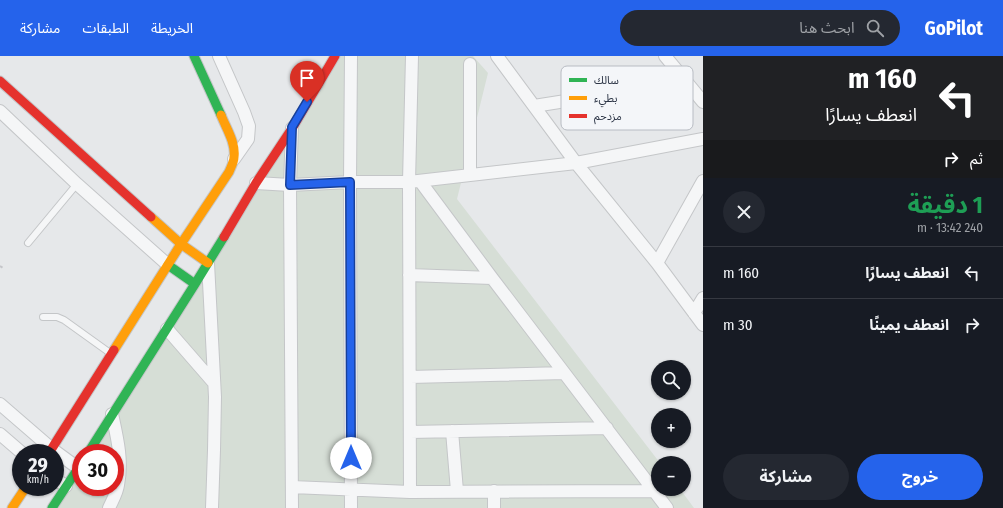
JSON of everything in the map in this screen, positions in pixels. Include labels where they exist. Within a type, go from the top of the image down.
[{"type":"street","points":[[194,56],[231,138],[235,149],[234,159]]},
{"type":"street","points":[[55,444],[181,244],[229,172],[234,159],[248,139],[249,126],[219,56]]},
{"type":"street","points":[[94,444],[167,329],[335,56]]},
{"type":"street","points":[[351,56],[351,508]]},
{"type":"street","points":[[410,492],[409,275],[415,181],[412,56]]},
{"type":"street","points":[[497,56],[576,163],[657,263],[703,325]]},
{"type":"street","points":[[665,56],[673,66]]},
{"type":"street","points":[[470,64],[470,175]]},
{"type":"street","points":[[0,81],[181,244],[208,263]]},
{"type":"street","points":[[693,90],[703,102]]},
{"type":"street","points":[[534,106],[561,102]]},
{"type":"street","points":[[0,111],[168,265],[195,284]]},
{"type":"street","points":[[292,127],[290,185],[292,508]]},
{"type":"street","points":[[256,183],[290,185],[415,181],[576,163],[703,139]]},
{"type":"street","points":[[415,181],[492,278],[651,487]]},
{"type":"street","points":[[657,263],[703,181]]},
{"type":"street","points":[[208,263],[215,397],[211,506]]},
{"type":"street","points":[[409,275],[492,278]]},
{"type":"street","points":[[694,313],[703,298]]},
{"type":"street","points":[[167,329],[214,383]]},
{"type":"street","points":[[410,377],[564,373]]},
{"type":"street","points":[[0,404],[43,444]]},
{"type":"street","points":[[109,508],[118,485],[120,464],[119,450],[112,414]]},
{"type":"street","points":[[410,432],[607,428]]},
{"type":"street","points":[[452,431],[457,491]]},
{"type":"street","points":[[0,434],[12,444]]},
{"type":"street","points":[[52,508],[72,477]]},
{"type":"street","points":[[292,487],[410,492],[651,491]]},
{"type":"street","points":[[494,491],[494,508]]},
{"type":"street","points":[[12,508],[20,496]]},
{"type":"street","points":[[658,496],[667,508]]},
{"type":"lane","points":[[28,243],[78,184]]},
{"type":"lane","points":[[43,317],[57,317],[64,320],[111,354]]},
{"type":"shaded area","points":[[332,56],[473,56],[488,73],[457,199],[655,456],[651,456],[651,496],[685,496],[694,508],[53,508],[61,496],[64,496],[64,491],[72,479],[72,496],[124,496],[124,444],[95,444]]},
{"type":"traffic: fast","points":[[194,56],[221,115]]},
{"type":"traffic: fast","points":[[94,444],[224,237]]},
{"type":"traffic: fast","points":[[168,265],[195,284]]},
{"type":"traffic: fast","points":[[52,508],[72,478]]},
{"type":"traffic: slow","points":[[114,350],[181,244],[229,172],[234,159],[234,146],[221,115]]},
{"type":"traffic: slow","points":[[151,217],[181,244],[208,263]]},
{"type":"traffic: slow","points":[[12,508],[20,496]]},
{"type":"traffic: jam","points":[[224,237],[256,183],[293,127],[335,56]]},
{"type":"traffic: jam","points":[[0,81],[151,217]]},
{"type":"traffic: jam","points":[[55,444],[114,350]]},
{"type":"route","points":[[307,102],[292,127],[290,185],[350,182],[351,458]]}]
